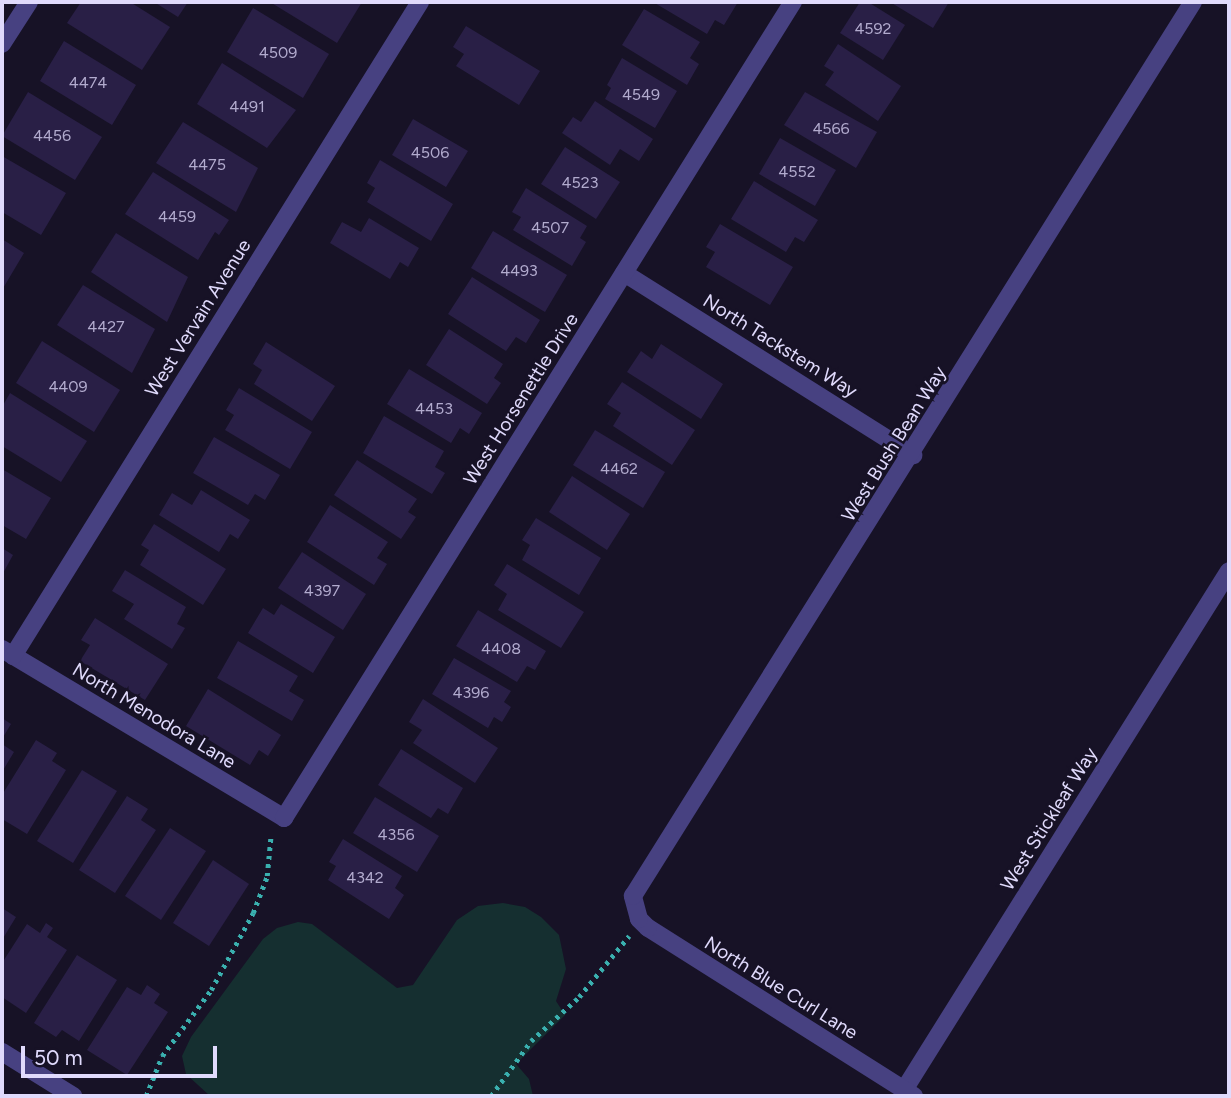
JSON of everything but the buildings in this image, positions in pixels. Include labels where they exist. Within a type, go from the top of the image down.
[{"type":"street","points":[[2,44],[29,2]]},
{"type":"street","name":"West Vervain Avenue","points":[[7,652],[420,2]]},
{"type":"street","name":"West Horsenettle Drive","points":[[279,815],[793,2]]},
{"type":"street","name":"West Bush Bean Way","points":[[638,914],[639,881],[913,455],[1193,2]]},
{"type":"street","name":"North Tackstem Way","points":[[624,273],[913,455]]},
{"type":"street","name":"West Stickleaf Way","points":[[909,1093],[1229,571]]},
{"type":"street","name":"North Menodora Lane","points":[[7,652],[279,815]]},
{"type":"street","name":"North Blue Curl Lane","points":[[638,914],[909,1093]]},
{"type":"street","points":[[2,1052],[73,1096]]},
{"type":"path","points":[[146,1096],[162,1056],[211,990],[261,897],[279,815]]},
{"type":"path","points":[[491,1096],[531,1041],[579,997],[638,914]]},
{"type":"green space","points":[[503,903],[525,907],[541,917],[559,935],[566,969],[556,1001],[565,1015],[516,1064],[529,1079],[533,1096],[210,1096],[186,1074],[182,1056],[191,1037],[263,939],[277,928],[298,922],[312,924],[397,988],[413,985],[457,920],[478,906]]}]
